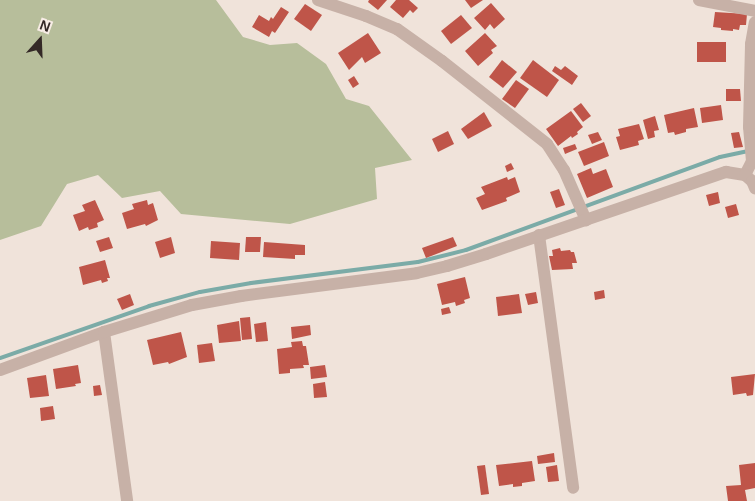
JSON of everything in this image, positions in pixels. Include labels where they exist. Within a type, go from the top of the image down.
[{"type":"street","points":[[318,0],[366,16],[397,29],[442,61],[547,144],[564,170],[586,220]]},
{"type":"street","points":[[699,0],[755,11]]},
{"type":"street","points":[[745,175],[753,161],[749,127],[751,44],[755,22]]},
{"type":"street","points":[[0,370],[104,332],[192,305],[240,296],[417,273],[486,254],[726,172],[745,175],[752,181],[755,188]]},
{"type":"street","points":[[539,235],[573,488]]},
{"type":"street","points":[[104,332],[127,501]]},
{"type":"green space","points":[[0,0],[216,0],[243,37],[270,45],[297,43],[326,64],[346,99],[369,106],[412,160],[375,168],[377,199],[290,224],[181,214],[160,191],[122,198],[98,175],[67,184],[41,226],[0,240]]},
{"type":"building","points":[[369,0],[387,0],[378,10],[368,2]]},
{"type":"building","points":[[396,0],[409,0],[418,8],[413,13],[410,10],[403,18],[390,7]]},
{"type":"building","points":[[465,0],[483,0],[471,8]]},
{"type":"building","points":[[491,3],[505,19],[494,29],[490,24],[485,30],[474,18]]},
{"type":"building","points":[[305,4],[322,15],[311,31],[294,19]]},
{"type":"building","points":[[281,7],[289,12],[275,33],[272,31],[269,37],[252,27],[259,15],[269,21],[271,17],[273,19]]},
{"type":"building","points":[[715,12],[747,14],[746,25],[740,25],[739,30],[733,29],[733,31],[713,27]]},
{"type":"building","points":[[461,15],[472,28],[451,44],[441,31]]},
{"type":"building","points":[[368,33],[381,53],[365,63],[362,57],[349,70],[338,53]]},
{"type":"building","points":[[485,33],[497,46],[491,50],[493,53],[478,66],[465,51]]},
{"type":"building","points":[[697,42],[726,42],[726,62],[697,62]]},
{"type":"building","points":[[502,60],[517,72],[503,88],[489,77]]},
{"type":"building","points":[[533,60],[559,80],[547,97],[520,78]]},
{"type":"building","points":[[555,66],[561,70],[565,66],[578,76],[572,85],[552,71]]},
{"type":"building","points":[[354,76],[359,84],[353,88],[348,80]]},
{"type":"building","points":[[516,80],[529,89],[515,108],[502,99]]},
{"type":"building","points":[[726,89],[740,89],[741,101],[726,101]]},
{"type":"building","points":[[581,103],[591,116],[583,122],[573,109]]},
{"type":"building","points":[[721,105],[723,120],[702,123],[700,108]]},
{"type":"building","points":[[694,108],[698,127],[686,129],[686,132],[675,135],[674,132],[668,133],[664,115]]},
{"type":"building","points":[[571,111],[583,127],[577,132],[578,134],[572,138],[571,136],[558,146],[546,129]]},
{"type":"building","points":[[484,112],[492,126],[468,139],[461,129]]},
{"type":"building","points":[[655,116],[659,130],[654,131],[655,137],[648,139],[643,120]]},
{"type":"building","points":[[639,124],[644,139],[638,141],[639,145],[620,150],[616,137],[620,136],[618,129]]},
{"type":"building","points":[[448,131],[454,144],[438,152],[432,139]]},
{"type":"building","points":[[598,132],[602,140],[592,144],[588,135]]},
{"type":"building","points":[[739,132],[743,147],[734,148],[731,133]]},
{"type":"building","points":[[604,142],[609,156],[584,166],[578,152]]},
{"type":"building","points":[[575,144],[577,149],[565,154],[563,148]]},
{"type":"building","points":[[511,163],[514,169],[507,172],[505,166]]},
{"type":"building","points":[[591,168],[593,174],[606,169],[613,187],[587,198],[577,174]]},
{"type":"building","points":[[507,177],[508,180],[515,177],[520,192],[506,198],[507,201],[482,210],[476,198],[485,194],[481,187]]},
{"type":"building","points":[[559,189],[565,205],[556,208],[550,192]]},
{"type":"building","points":[[718,192],[720,203],[709,206],[706,195]]},
{"type":"building","points":[[95,200],[104,220],[97,223],[98,227],[89,230],[88,227],[79,231],[73,215],[85,211],[82,205]]},
{"type":"building","points":[[147,200],[148,205],[153,203],[158,220],[146,226],[145,224],[127,229],[122,213],[134,209],[132,204]]},
{"type":"building","points":[[736,204],[739,215],[728,218],[725,207]]},
{"type":"building","points":[[109,237],[113,248],[100,252],[96,241]]},
{"type":"building","points":[[171,237],[175,253],[160,258],[155,242]]},
{"type":"building","points":[[246,237],[261,237],[260,252],[245,252]]},
{"type":"building","points":[[453,237],[457,246],[426,258],[422,248]]},
{"type":"building","points":[[211,241],[240,243],[239,260],[210,258]]},
{"type":"building","points":[[264,242],[305,245],[305,255],[295,255],[295,259],[263,257]]},
{"type":"building","points":[[560,248],[561,251],[570,250],[574,252],[577,263],[572,263],[573,269],[552,270],[549,256],[553,256],[552,250]]},
{"type":"building","points":[[105,260],[110,278],[107,278],[108,281],[102,283],[101,280],[83,285],[79,267]]},
{"type":"building","points":[[465,277],[470,298],[464,300],[465,303],[456,306],[455,302],[442,305],[437,284]]},
{"type":"building","points":[[604,290],[605,298],[595,300],[594,292]]},
{"type":"building","points":[[536,292],[538,303],[528,305],[525,294]]},
{"type":"building","points":[[130,294],[134,305],[122,310],[117,299]]},
{"type":"building","points":[[519,294],[522,313],[498,316],[496,297]]},
{"type":"building","points":[[449,307],[451,313],[442,315],[441,309]]},
{"type":"building","points":[[250,317],[252,339],[242,340],[240,318]]},
{"type":"building","points":[[239,321],[241,341],[219,343],[217,325]]},
{"type":"building","points":[[266,322],[268,341],[256,342],[254,324]]},
{"type":"building","points":[[310,325],[311,335],[292,339],[291,327]]},
{"type":"building","points":[[181,332],[187,357],[169,364],[168,362],[153,365],[147,340]]},
{"type":"building","points":[[302,341],[303,346],[306,346],[309,365],[303,365],[304,368],[290,369],[290,373],[279,374],[277,349],[292,347],[291,342]]},
{"type":"building","points":[[212,343],[215,361],[199,363],[197,345]]},
{"type":"building","points":[[78,365],[81,383],[75,384],[76,386],[56,389],[53,369]]},
{"type":"building","points":[[325,365],[327,377],[311,379],[310,367]]},
{"type":"building","points":[[755,374],[753,395],[747,396],[746,393],[733,395],[731,377]]},
{"type":"building","points":[[46,375],[49,396],[30,398],[27,378]]},
{"type":"building","points":[[325,382],[327,397],[314,398],[313,384]]},
{"type":"building","points":[[100,385],[102,395],[94,396],[93,386]]},
{"type":"building","points":[[53,406],[55,419],[41,421],[40,408]]},
{"type":"building","points":[[554,453],[555,462],[538,464],[537,456]]},
{"type":"building","points":[[532,461],[535,481],[522,483],[522,486],[513,487],[513,484],[499,486],[496,465]]},
{"type":"building","points":[[755,463],[755,488],[745,490],[747,501],[728,501],[726,486],[741,485],[739,465]]},
{"type":"building","points":[[485,465],[489,494],[481,495],[477,466]]},
{"type":"building","points":[[557,465],[559,481],[548,482],[546,467]]},
{"type":"waterway","points":[[0,358],[149,306],[200,292],[251,283],[418,262],[466,250],[720,157],[749,151]]}]
